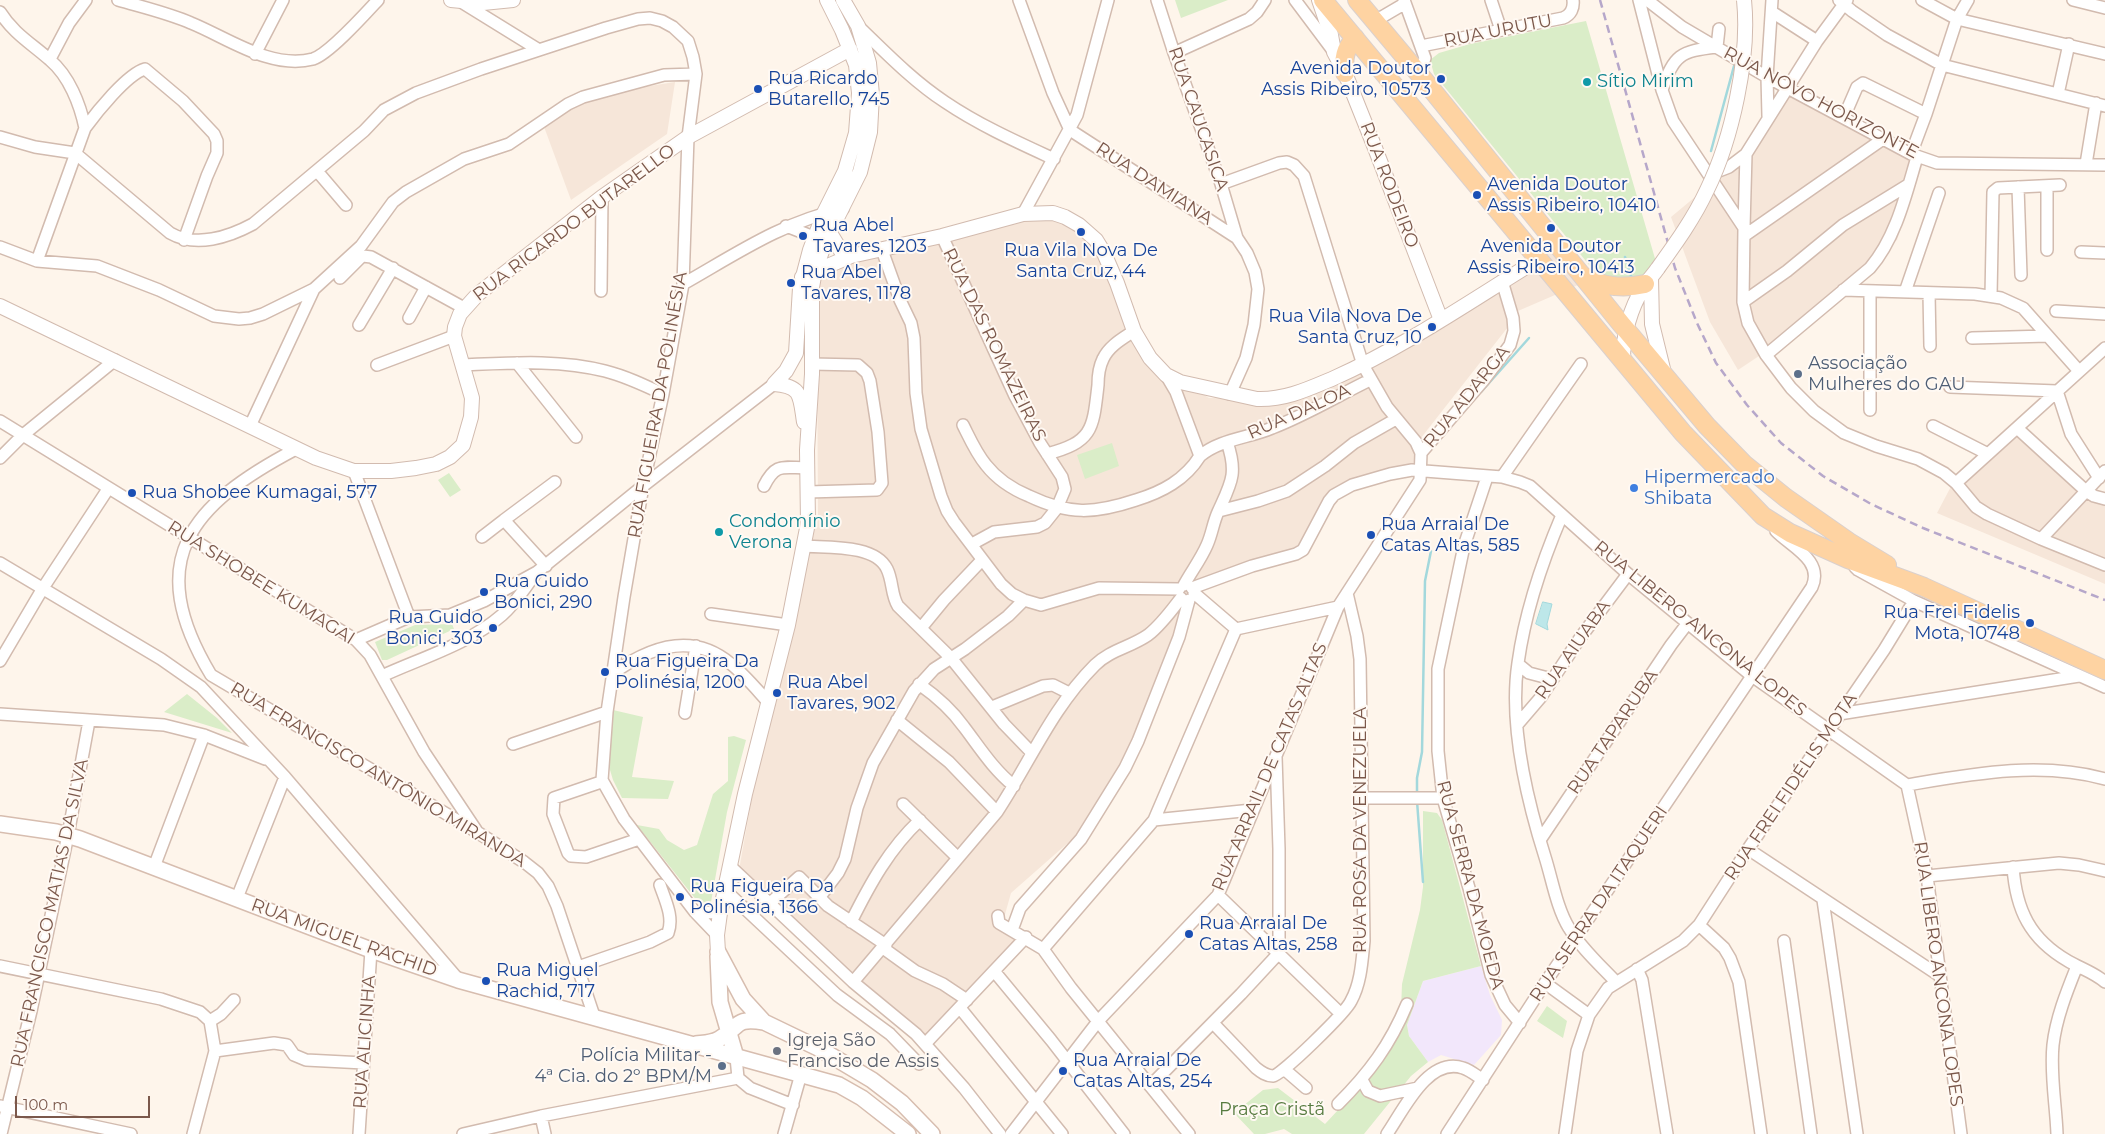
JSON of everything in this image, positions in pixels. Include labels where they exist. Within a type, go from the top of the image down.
[{"type":"main road","points":[[1323,0],[1683,433],[1764,516],[1790,533],[1848,558],[1924,587],[2105,670]]},
{"type":"main road","points":[[1357,0],[1420,74],[1626,330],[1707,426],[1732,452],[1786,498],[1849,542],[1924,587]]},
{"type":"main road","points":[[1345,73],[1345,52],[1355,38]]},
{"type":"main road","points":[[1539,259],[1545,245],[1541,226]]},
{"type":"main road","points":[[1580,274],[1613,287],[1652,277]]},
{"type":"main road","points":[[1742,494],[1779,517],[1784,518],[1789,513],[1789,505],[1786,498]]},
{"type":"main road","name":"RUA MIGUEL RACHID","points":[[0,824],[68,835],[371,950],[458,980],[839,1085],[862,1098],[908,1134]]},
{"type":"main road","points":[[718,952],[743,999],[764,1022],[847,1064],[872,1080],[902,1103],[932,1134]]},
{"type":"main road","points":[[718,952],[720,1002],[736,1057]]},
{"type":"main road","points":[[720,1002],[734,1004],[743,999]]},
{"type":"main road","name":"RUA MIGUEL RACHID","points":[[692,1044],[710,1043],[719,1039],[745,1020],[764,1022]]},
{"type":"main road","points":[[839,1085],[849,1080],[851,1076],[847,1064]]},
{"type":"main road","points":[[862,1098],[872,1080]]},
{"type":"street","points":[[50,59],[69,24],[86,0]]},
{"type":"street","points":[[118,0],[187,21],[255,54],[272,58],[302,60],[320,56],[378,0]]},
{"type":"street","points":[[255,54],[283,0]]},
{"type":"street","points":[[457,1],[483,4],[514,0]]},
{"type":"street","points":[[356,640],[409,617],[450,614],[484,601],[541,569],[643,486],[774,384],[786,372],[796,353],[802,277],[814,236],[845,172],[856,133],[858,80],[850,49],[827,0]]},
{"type":"street","points":[[718,952],[717,935],[720,913],[745,794],[788,625],[808,523],[808,450],[812,364],[811,304],[815,271],[830,233],[843,209],[865,158],[872,115],[869,63],[858,26],[843,0]]},
{"type":"street","points":[[1019,0],[1053,93],[1070,130]]},
{"type":"street","points":[[1023,214],[1070,130],[1083,96],[1108,0]]},
{"type":"street","name":"RUA CAUCASICA","points":[[1157,0],[1221,184],[1237,238]]},
{"type":"street","points":[[1174,53],[1249,19],[1257,12],[1264,0]]},
{"type":"street","name":"RUA RODEIRO","points":[[1294,0],[1334,52],[1345,73],[1441,320]]},
{"type":"street","name":"RUA RODEIRO","points":[[1319,0],[1331,35],[1334,52]]},
{"type":"street","points":[[1491,0],[1501,30]]},
{"type":"street","points":[[1639,0],[1666,103],[1677,126],[1709,173],[1744,232]]},
{"type":"street","name":"RUA NOVO HORIZONTE","points":[[1647,0],[1665,15],[1767,77],[1914,155],[1937,162],[2105,165]]},
{"type":"street","points":[[1623,361],[1626,330],[1631,314],[1652,277],[1698,207],[1717,168],[1739,87],[1745,36],[1744,0]]},
{"type":"street","points":[[1768,116],[1767,77],[1772,0]]},
{"type":"street","points":[[1922,0],[1957,19],[2105,54]]},
{"type":"street","points":[[1766,355],[1870,268],[1883,252],[1908,185],[1914,155],[1926,114],[1957,19],[1968,0]]},
{"type":"street","points":[[2073,0],[2105,8]]},
{"type":"street","points":[[457,1],[539,50]]},
{"type":"street","points":[[1709,173],[1729,166],[1746,154],[1768,116],[1843,1],[1887,35],[1942,66],[2100,104],[2086,164]]},
{"type":"street","points":[[1375,21],[1404,2],[1421,46]]},
{"type":"street","name":"RUA URUTU","points":[[1420,74],[1425,58],[1421,46],[1564,18],[1569,16],[1572,6]]},
{"type":"street","points":[[0,12],[14,31],[58,67],[81,109],[85,128]]},
{"type":"street","points":[[1772,12],[1817,41]]},
{"type":"street","name":"RUA FIGUEIRA DA POLINÉSIA","points":[[184,240],[214,239],[241,230],[266,213],[317,171],[390,106],[416,93],[539,50],[638,19],[650,18],[673,27],[682,34],[691,48],[696,74],[688,137],[683,284],[663,394],[643,486],[612,674],[602,780],[611,799],[640,839],[695,912],[717,935]]},
{"type":"street","points":[[858,26],[943,101],[972,119],[1054,159]]},
{"type":"street","points":[[1717,47],[1719,29]]},
{"type":"street","points":[[2058,94],[2069,44]]},
{"type":"street","name":"RUA NOVO HORIZONTE","points":[[1662,90],[1672,65],[1680,55],[1691,50],[1717,47]]},
{"type":"street","name":"RUA RICARDO BUTARELLO","points":[[454,336],[457,320],[464,308],[478,294],[602,197],[688,137],[850,49]]},
{"type":"street","points":[[0,137],[35,147],[75,153],[121,190],[164,229],[184,240],[206,176],[217,153],[217,141],[214,134],[183,101],[147,70],[141,70],[97,111],[85,128],[75,153],[37,261]]},
{"type":"street","points":[[0,246],[37,261],[97,266],[159,290],[214,316],[250,318],[263,314],[314,288],[361,246],[393,202],[406,192],[464,159],[496,150],[509,144],[568,104],[589,94],[664,75],[696,74]]},
{"type":"street","points":[[1844,117],[1857,87],[1863,83],[1926,114]]},
{"type":"street","name":"RUA DAMIANA","points":[[1070,130],[1237,238]]},
{"type":"street","points":[[1744,232],[1883,139]]},
{"type":"street","points":[[1746,154],[1743,302],[1748,323],[1766,355],[1791,388],[1831,425],[1857,439],[1918,459],[1944,473],[1956,483],[1976,507],[2041,539],[2105,565]]},
{"type":"street","points":[[1221,184],[1279,163],[1287,162],[1300,169],[1315,206],[1370,380],[1396,419],[1409,432],[1421,453]]},
{"type":"street","points":[[317,171],[346,204]]},
{"type":"street","points":[[1743,302],[1786,271],[1842,225],[1908,185]]},
{"type":"street","points":[[1991,296],[1992,194],[1998,188],[2060,185]]},
{"type":"street","points":[[2047,186],[2047,250]]},
{"type":"street","points":[[2018,187],[2021,275]]},
{"type":"street","points":[[1905,292],[1939,193]]},
{"type":"street","points":[[601,291],[602,197]]},
{"type":"street","points":[[683,284],[786,226],[824,213],[843,209]]},
{"type":"street","points":[[802,277],[851,256],[942,236],[1023,214],[1053,213],[1065,217],[1088,232],[1104,253],[1134,331],[1150,358],[1166,375],[1176,392],[1200,456]]},
{"type":"street","points":[[786,226],[814,236]]},
{"type":"street","points":[[830,233],[841,250],[851,256]]},
{"type":"street","name":"RUA DAS ROMAZEIRAS","points":[[942,236],[1015,396],[1064,483],[1063,496],[1057,508]]},
{"type":"street","points":[[1230,394],[1246,358],[1257,303],[1255,272],[1247,253],[1237,238]]},
{"type":"street","points":[[882,250],[900,300],[911,323],[914,338],[917,403],[921,429],[938,486],[947,511],[1001,584],[1024,600],[1041,605],[1099,588],[1187,592],[1236,629],[1338,607]]},
{"type":"street","points":[[2081,252],[2105,253]]},
{"type":"street","points":[[340,278],[363,256],[371,257],[464,308]]},
{"type":"street","points":[[1166,375],[1180,382],[1257,400],[1283,398],[1364,365],[1539,259]]},
{"type":"street","points":[[359,325],[393,268]]},
{"type":"street","points":[[1652,277],[1652,324],[1665,376]]},
{"type":"street","name":"RUA ADARGA","points":[[1421,453],[1483,381],[1510,344],[1514,331],[1513,318],[1502,281]]},
{"type":"street","points":[[409,318],[426,287]]},
{"type":"street","points":[[250,426],[314,288]]},
{"type":"street","points":[[1843,290],[1991,296],[2023,308],[2079,371]]},
{"type":"street","points":[[1870,292],[1870,410]]},
{"type":"street","points":[[1929,293],[1930,346]]},
{"type":"street","points":[[0,306],[296,449],[316,458],[354,470],[391,470],[423,467],[436,464],[450,457],[463,445],[471,418],[472,398],[454,336],[377,365]]},
{"type":"street","points":[[2056,312],[2105,314]]},
{"type":"street","points":[[1047,454],[1066,449],[1087,435],[1094,417],[1098,377],[1103,359],[1110,348],[1134,331]]},
{"type":"street","points":[[1972,338],[2048,336]]},
{"type":"street","points":[[1956,483],[2105,348]]},
{"type":"street","points":[[0,458],[23,435],[115,360]]},
{"type":"street","points":[[518,363],[576,436]]},
{"type":"street","points":[[462,365],[565,364],[624,376],[663,394]]},
{"type":"street","points":[[808,492],[877,490],[882,483],[878,432],[868,373],[858,365],[812,364]]},
{"type":"street","points":[[1502,477],[1581,364]]},
{"type":"street","name":"RUA DALOA","points":[[963,425],[976,452],[994,474],[1019,492],[1057,508],[1084,511],[1120,506],[1151,495],[1176,482],[1188,473],[1200,456],[1210,448],[1272,428],[1370,380]]},
{"type":"street","points":[[774,384],[791,386],[795,389],[801,408],[808,450]]},
{"type":"street","points":[[1950,386],[2057,391]]},
{"type":"street","points":[[2041,539],[2102,474],[2071,434],[2057,391]]},
{"type":"street","points":[[1218,511],[1258,501],[1287,491],[1325,466],[1354,443],[1396,419]]},
{"type":"street","name":"RUA SHOBEE KUMAGAI","points":[[0,421],[356,640],[370,655],[424,752],[477,832]]},
{"type":"street","points":[[1933,426],[1988,454]]},
{"type":"street","points":[[2017,428],[2086,491],[2094,496],[2105,499]]},
{"type":"street","points":[[1012,930],[1023,903],[1080,839],[1125,768],[1138,741],[1179,637],[1187,592],[1204,552],[1218,511],[1229,491],[1233,463],[1227,442]]},
{"type":"street","points":[[201,687],[211,674],[196,650],[180,602],[177,584],[182,551],[188,537],[222,498],[259,469],[296,449]]},
{"type":"street","name":"RUA ARRAIL DE CATAS ALTAS","points":[[1011,1134],[1099,1020],[1218,895],[1338,607],[1417,487],[1421,470],[1421,453]]},
{"type":"street","points":[[764,486],[774,470],[780,468],[808,468]]},
{"type":"street","points":[[354,470],[409,617]]},
{"type":"street","name":"RUA LIBERO ANCONA LOPES","points":[[1187,592],[1252,566],[1296,554],[1303,550],[1324,508],[1334,495],[1341,490],[1390,474],[1421,470],[1502,477],[1530,486],[1628,574],[1752,676],[1907,785],[1927,876],[1961,1134]]},
{"type":"street","name":"RUA SERRA DA MOEDA","points":[[1487,477],[1464,546],[1438,669],[1440,798],[1469,888],[1490,975],[1505,1005],[1520,1023]]},
{"type":"street","points":[[482,537],[555,482]]},
{"type":"street","points":[[0,661],[43,588],[108,489]]},
{"type":"street","points":[[972,544],[994,532],[1042,525],[1057,508]]},
{"type":"street","points":[[1562,515],[1543,563],[1532,599],[1518,664],[1517,725],[1540,840],[1563,916],[1575,938],[1616,982]]},
{"type":"street","name":"RUA SERRA DA ITAQUERI","points":[[1447,1134],[1545,983],[1814,581],[1814,569],[1808,558],[1776,532],[1764,516]]},
{"type":"street","points":[[504,520],[541,569]]},
{"type":"street","points":[[804,546],[857,550],[878,558],[887,569],[895,602],[951,658],[1004,724],[1032,753]]},
{"type":"street","points":[[1848,558],[1858,570],[1914,601],[2105,687]]},
{"type":"street","points":[[921,628],[956,586],[982,560]]},
{"type":"street","points":[[0,563],[161,659],[201,687],[272,762],[458,980]]},
{"type":"street","points":[[382,676],[459,642],[482,629],[502,615],[541,569]]},
{"type":"street","name":"RUA AIUABA","points":[[1517,725],[1540,697],[1628,574]]},
{"type":"street","points":[[853,982],[997,812],[1014,786],[1053,715],[1069,693],[1103,658],[1121,647],[1146,636],[1155,629],[1187,592]]},
{"type":"street","name":"RUA ROSA DA VENEZUELA","points":[[1284,1069],[1351,1003],[1363,958],[1365,798],[1360,659],[1357,636],[1347,593]]},
{"type":"street","points":[[819,898],[834,879],[844,859],[857,808],[871,768],[919,684],[934,669],[1008,616],[1024,600]]},
{"type":"street","name":"RUA FREI FIDÉLIS MOTA","points":[[1565,1134],[1577,1051],[1589,1015],[1603,995],[1616,982],[1683,941],[1699,925],[1748,849],[1884,650],[1914,601]]},
{"type":"street","points":[[711,614],[788,625]]},
{"type":"street","name":"RUA TAPARUBA","points":[[1540,840],[1671,645],[1688,624]]},
{"type":"street","points":[[1043,949],[1154,820],[1236,629]]},
{"type":"street","points":[[612,674],[628,662],[649,651],[672,646],[696,646],[713,652],[731,664],[769,702]]},
{"type":"street","points":[[685,713],[696,646]]},
{"type":"street","points":[[1518,664],[1535,676],[1552,679]]},
{"type":"street","name":"RUA FRANCISCO ANTÔNIO MIRANDA","points":[[211,674],[477,832],[524,862],[538,874],[548,886],[558,906],[595,1018]]},
{"type":"street","points":[[1839,714],[2079,676]]},
{"type":"street","points":[[919,684],[943,703],[964,726],[991,764],[1014,786]]},
{"type":"street","points":[[992,707],[1043,686],[1053,685],[1069,693]]},
{"type":"street","points":[[513,744],[607,712]]},
{"type":"street","points":[[0,714],[89,721],[144,722],[164,725],[204,735],[272,762]]},
{"type":"street","points":[[897,720],[948,762],[997,812]]},
{"type":"street","name":"RUA FRANCISCO MATIAS DA SILVA","points":[[1,1134],[4,1106],[38,974],[68,835],[89,721]]},
{"type":"street","points":[[154,867],[204,735]]},
{"type":"street","points":[[1150,1086],[1279,953],[1279,849],[1276,752]]},
{"type":"street","points":[[1907,785],[1997,772],[2034,770],[2056,770],[2105,779]]},
{"type":"street","points":[[237,898],[285,777]]},
{"type":"street","points":[[598,783],[557,796],[553,802],[553,814],[568,853],[571,856],[586,857],[640,839]]},
{"type":"street","points":[[1365,798],[1440,798]]},
{"type":"street","points":[[903,804],[958,858]]},
{"type":"street","points":[[1154,820],[1252,810]]},
{"type":"street","points":[[851,922],[877,872],[902,838],[920,820]]},
{"type":"street","points":[[1748,849],[1940,976]]},
{"type":"street","points":[[1927,876],[2059,863],[2105,871]]},
{"type":"street","points":[[730,866],[853,982],[926,1044],[1000,1134]]},
{"type":"street","points":[[2013,867],[2018,901],[2031,928],[2044,944],[2059,956],[2105,982]]},
{"type":"street","points":[[770,903],[799,877],[819,898],[915,971],[943,984],[964,1004],[1062,1134]]},
{"type":"street","points":[[578,968],[650,942],[668,933],[671,926],[670,916],[660,885]]},
{"type":"street","points":[[725,890],[837,995],[890,1034],[919,1064]]},
{"type":"street","points":[[1218,895],[1341,1014]]},
{"type":"street","points":[[1823,900],[1857,1134]]},
{"type":"street","points":[[695,912],[720,913]]},
{"type":"street","points":[[998,916],[999,923],[1026,937],[1043,949],[1067,983],[1099,1020],[1189,1134]]},
{"type":"street","points":[[1699,925],[1724,948],[1739,982],[1761,1134]]},
{"type":"street","points":[[926,1044],[1026,937]]},
{"type":"street","points":[[1784,941],[1811,1134]]},
{"type":"street","name":"RUA ALICINHA","points":[[359,1134],[371,950]]},
{"type":"street","points":[[0,966],[185,1006],[200,1012],[210,1021],[215,1051],[193,1134]]},
{"type":"street","points":[[2057,1134],[2053,1044],[2064,998],[2077,966]]},
{"type":"street","points":[[1638,969],[1642,980],[1667,1134]]},
{"type":"street","points":[[994,972],[1051,1040],[1124,1134]]},
{"type":"street","points":[[1545,983],[1589,1015]]},
{"type":"street","points":[[210,1021],[221,1014],[234,1000]]},
{"type":"street","points":[[1338,1104],[1362,1080],[1382,1052],[1401,1019],[1407,1004]]},
{"type":"street","points":[[1212,1023],[1263,1074],[1272,1076],[1284,1069],[1306,1088]]},
{"type":"street","points":[[215,1051],[274,1043],[287,1045],[291,1052],[306,1060],[364,1063]]},
{"type":"street","points":[[736,1057],[738,1078],[750,1088],[793,1105]]},
{"type":"street","points":[[1387,1134],[1418,1088],[1431,1074],[1445,1067],[1463,1068],[1483,1080]]},
{"type":"street","points":[[785,1134],[801,1074]]},
{"type":"street","points":[[463,1134],[541,1116],[738,1078]]},
{"type":"street","points":[[1362,1080],[1368,1091],[1380,1096],[1418,1088]]},
{"type":"street","points":[[4,1106],[131,1134]]},
{"type":"street","points":[[541,1116],[545,1134]]},
{"type":"street","points":[[198,1119],[200,1134]]},
{"type":"shaded area","points":[[675,82],[667,134],[571,200],[543,124],[587,96]]},
{"type":"shaded area","points":[[1791,90],[1923,163],[1897,240],[1768,350],[1738,370],[1710,322],[1671,217],[1755,147]]},
{"type":"shaded area","points":[[1028,206],[1105,244],[1136,332],[1171,373],[1209,398],[1287,399],[1520,273],[1560,239],[1592,279],[1511,314],[1508,327],[1417,443],[1424,459],[1333,491],[1303,549],[1190,584],[1186,617],[1137,740],[1078,834],[1011,893],[1002,925],[1026,934],[927,1039],[879,1001],[739,870],[752,797],[818,515],[817,352],[819,283],[824,272],[944,230]]},
{"type":"shaded area","points":[[2018,428],[2089,489],[2105,494],[2105,584],[1937,513],[1956,477]]},
{"type":"shaded area","points":[[1481,966],[1490,995],[1502,1020],[1501,1035],[1474,1065],[1441,1055],[1428,1062],[1409,1036],[1407,1025],[1423,981]]},
{"type":"green space","points":[[1175,0],[1228,0],[1181,18]]},
{"type":"green space","name":"Sítio Mirim","points":[[1586,21],[1656,262],[1641,278],[1624,287],[1598,276],[1434,74],[1430,60],[1439,53],[1470,44]]},
{"type":"green space","points":[[1112,443],[1119,466],[1085,479],[1077,455]]},
{"type":"green space","points":[[449,473],[461,490],[450,497],[438,480]]},
{"type":"green space","points":[[452,624],[454,629],[387,660],[382,660],[375,642],[415,625]]},
{"type":"green space","points":[[187,694],[217,718],[232,733],[164,712]]},
{"type":"green space","points":[[613,710],[643,717],[632,777],[674,781],[668,799],[622,798],[613,780],[607,760]]},
{"type":"green space","points":[[734,736],[746,740],[727,812],[711,902],[701,906],[637,825],[659,829],[667,840],[684,850],[697,845],[713,794],[728,781],[728,737]]},
{"type":"green space","name":"Praça Cristã","points":[[1423,811],[1437,813],[1442,820],[1481,966],[1423,981],[1407,1025],[1409,1036],[1428,1062],[1411,1076],[1364,1134],[1292,1134],[1284,1129],[1265,1134],[1254,1134],[1234,1113],[1263,1090],[1278,1088],[1325,1124],[1367,1079],[1401,1010],[1402,984],[1420,910],[1423,887]]},
{"type":"green space","points":[[1547,1006],[1567,1021],[1563,1038],[1537,1021]]},
{"type":"water","points":[[1543,602],[1552,604],[1547,624],[1548,630],[1536,624]]},
{"type":"waterway","points":[[1711,151],[1734,66]]},
{"type":"waterway","points":[[1625,257],[1632,279]]},
{"type":"waterway","points":[[1481,392],[1529,338]]},
{"type":"waterway","points":[[1417,795],[1417,778],[1422,752],[1425,581],[1431,551]]},
{"type":"waterway","points":[[1417,801],[1423,882]]},
{"type":"railway","points":[[1600,0],[1675,268],[1697,323],[1716,363],[1747,405],[1781,443],[1823,476],[1871,504],[1923,528],[2105,600]]},
{"type":"place","name":"Avenida Doutor Assis Ribeiro, 10573","points":[[1441,79]]},
{"type":"place","name":"Sítio Mirim","points":[[1587,82]]},
{"type":"place","name":"Rua Ricardo Butarello, 745","points":[[758,89]]},
{"type":"place","name":"Avenida Doutor Assis Ribeiro, 10410","points":[[1477,195]]},
{"type":"place","name":"Avenida Doutor Assis Ribeiro, 10413","points":[[1551,228]]},
{"type":"place","name":"Rua Vila Nova De Santa Cruz, 44","points":[[1081,232]]},
{"type":"place","name":"Rua Abel Tavares, 1203","points":[[803,236]]},
{"type":"place","name":"Rua Abel Tavares, 1178","points":[[791,283]]},
{"type":"place","name":"Rua Vila Nova De Santa Cruz, 10","points":[[1432,327]]},
{"type":"place","name":"Associação Mulheres do GAU","points":[[1798,374]]},
{"type":"place","name":"Hipermercado Shibata","points":[[1634,488]]},
{"type":"place","name":"Rua Shobee Kumagai, 577","points":[[132,493]]},
{"type":"place","name":"Condomínio Verona","points":[[719,532]]},
{"type":"place","name":"Rua Arraial De Catas Altas, 585","points":[[1371,535]]},
{"type":"place","name":"Rua Guido Bonici, 290","points":[[484,592]]},
{"type":"place","name":"Rua Frei Fidelis Mota, 10748","points":[[2030,623]]},
{"type":"place","name":"Rua Guido Bonici, 303","points":[[493,628]]},
{"type":"place","name":"Rua Figueira Da Polinésia, 1200","points":[[605,672]]},
{"type":"place","name":"Rua Abel Tavares, 902","points":[[777,693]]},
{"type":"place","name":"Rua Figueira Da Polinésia, 1366","points":[[680,897]]},
{"type":"place","name":"Rua Arraial De Catas Altas, 258","points":[[1189,934]]},
{"type":"place","name":"Rua Miguel Rachid, 717","points":[[486,981]]},
{"type":"place","name":"Igreja São Franciso de Assis","points":[[777,1051]]},
{"type":"place","name":"Polícia Militar - 4ª Cia. do 2º BPM/M","points":[[722,1066]]},
{"type":"place","name":"Rua Arraial De Catas Altas, 254","points":[[1063,1071]]}]
